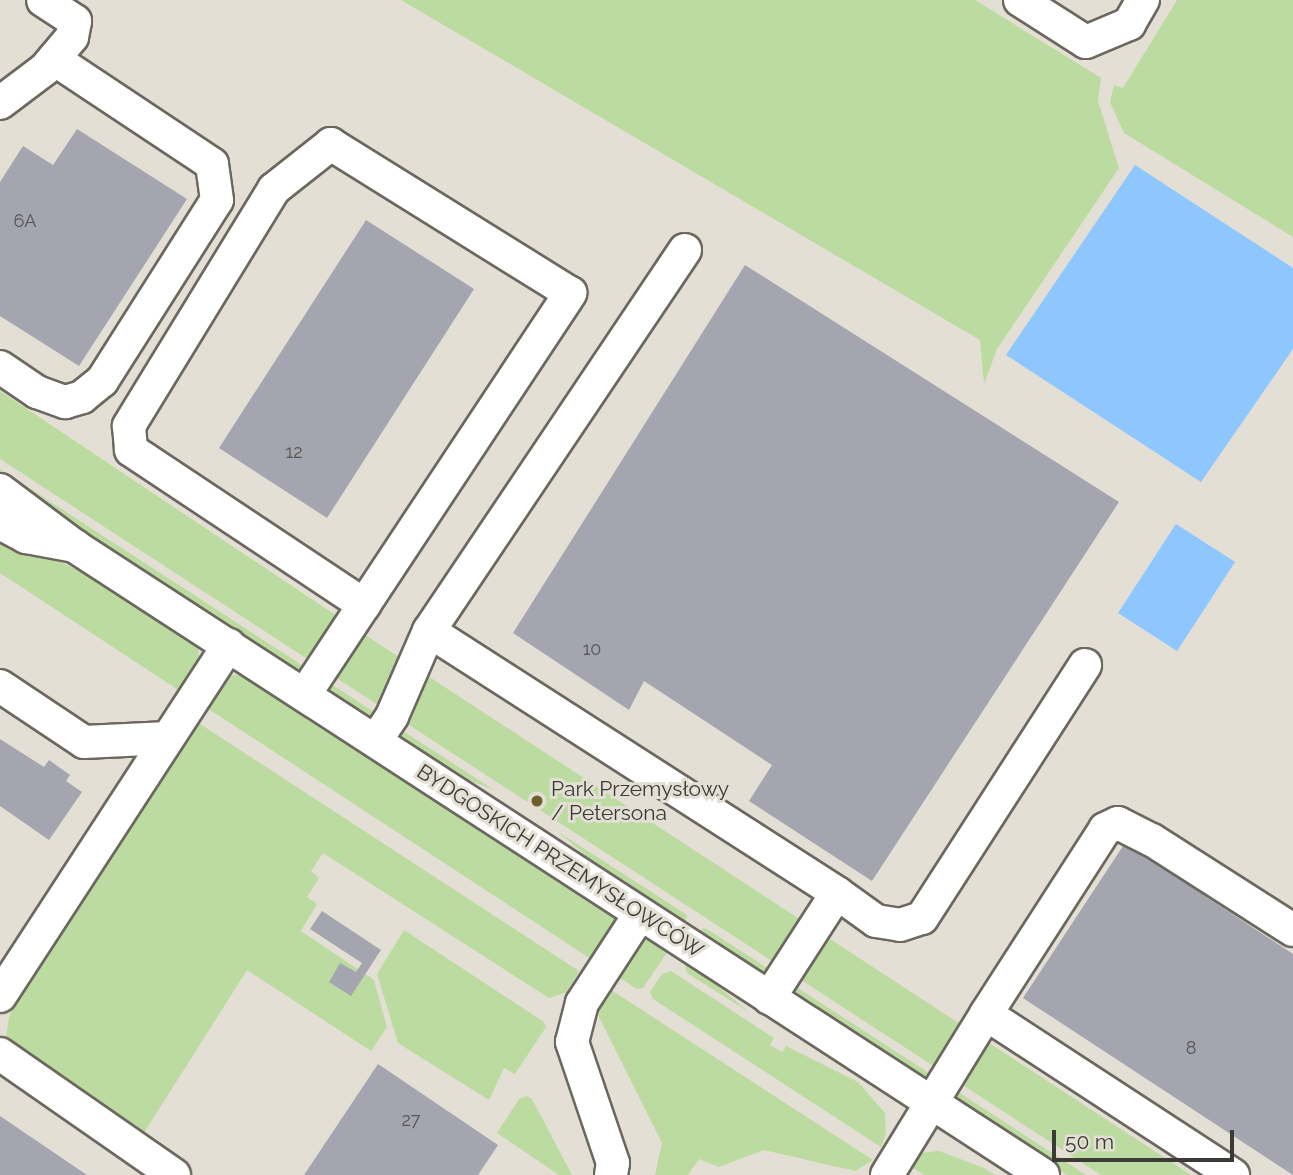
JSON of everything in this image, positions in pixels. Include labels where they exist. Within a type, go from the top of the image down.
[{"type":"street","points":[[0,103],[54,59],[72,37],[75,21],[43,0]]},
{"type":"street","points":[[1020,0],[1086,42],[1129,24],[1143,0]]},
{"type":"street","points":[[0,367],[37,392],[65,402],[82,397],[102,381],[217,200],[212,164],[54,59]]},
{"type":"street","points":[[304,694],[364,605],[570,293],[331,144],[274,189],[129,426],[131,450],[364,605]]},
{"type":"street","points":[[376,740],[392,716],[429,631],[685,250]]},
{"type":"street","name":"BYDGOSKICH PRZEMYSŁOWCÓW","points":[[0,490],[76,547],[1043,1175]]},
{"type":"street","name":"BYDGOSKICH PRZEMYSŁOWCÓW","points":[[0,523],[26,537],[76,547]]},
{"type":"street","points":[[429,631],[837,892],[876,921],[900,925],[922,918],[1085,665]]},
{"type":"street","points":[[0,996],[229,645]]},
{"type":"street","points":[[0,686],[84,742],[168,738]]},
{"type":"street","points":[[887,1175],[1105,829],[1118,823],[1152,839],[1293,930]]},
{"type":"street","points":[[769,998],[837,892]]},
{"type":"street","points":[[611,1175],[613,1163],[572,1042],[582,1003],[640,914]]},
{"type":"street","points":[[986,1014],[1233,1175]]},
{"type":"street","points":[[0,1054],[174,1175]]},
{"type":"green space","points":[[401,0],[975,0],[1101,78],[1098,101],[1119,168],[997,349],[984,384],[980,340]]},
{"type":"green space","points":[[1177,0],[1293,0],[1293,237],[1124,133],[1110,102],[1114,85],[1123,88]]},
{"type":"green space","points":[[0,391],[379,644],[1191,1175],[1101,1175],[0,459]]},
{"type":"green space","points":[[0,469],[494,790],[444,770],[0,481]]},
{"type":"green space","points":[[0,531],[116,590],[197,643],[201,668],[186,695],[0,573]]},
{"type":"green space","points":[[249,676],[670,948],[643,988],[637,989],[198,702],[223,677]]},
{"type":"green space","points":[[194,720],[579,971],[567,992],[549,998],[323,853],[311,871],[319,878],[307,897],[317,904],[301,931],[374,980],[387,1027],[371,1051],[247,970],[140,1139],[6,1039],[9,1016]]},
{"type":"green space","points":[[557,831],[687,915],[684,927],[613,879]]},
{"type":"green space","points":[[703,928],[1086,1175],[1067,1175],[698,935]]},
{"type":"green space","points":[[404,930],[544,1022],[546,1027],[515,1074],[504,1068],[489,1100],[398,1043],[377,974]]},
{"type":"green space","points":[[683,957],[749,1012],[687,973]]},
{"type":"green space","points":[[671,971],[774,1038],[770,1045],[782,1052],[786,1046],[858,1082],[885,1113],[886,1134],[881,1147],[653,999],[650,992],[662,974]]},
{"type":"green space","points":[[602,984],[873,1160],[855,1171],[764,1150],[719,1167],[699,1159],[688,1175],[655,1175],[662,1143],[599,1017],[598,991]]},
{"type":"green space","points":[[527,1096],[532,1099],[572,1175],[559,1175],[497,1133],[519,1099]]},
{"type":"green space","points":[[939,1151],[984,1168],[995,1175],[924,1175],[905,1163],[919,1153]]},
{"type":"water","points":[[1135,165],[1293,268],[1293,349],[1201,482],[1006,355]]},
{"type":"water","points":[[1176,524],[1235,562],[1177,651],[1118,613]]},
{"type":"building","points":[[77,129],[187,199],[79,366],[0,316],[0,182],[23,146],[53,165]]},
{"type":"building","points":[[366,220],[474,289],[327,518],[219,448]]},
{"type":"building","points":[[745,265],[1119,502],[872,881],[749,801],[772,765],[644,681],[629,710],[513,633]]},
{"type":"building","points":[[0,739],[44,767],[49,760],[70,775],[66,781],[82,792],[49,840],[0,806]]},
{"type":"building","points":[[1125,843],[1293,954],[1293,1175],[1023,998]]},
{"type":"building","points":[[322,911],[381,950],[351,996],[329,982],[340,963],[356,972],[362,963],[310,929]]},
{"type":"building","points":[[378,1064],[498,1145],[478,1175],[304,1175]]},
{"type":"building","points":[[0,1116],[87,1175],[0,1175]]},
{"type":"place","name":"Park Przemysłowy / Petersona","points":[[537,801]]}]
